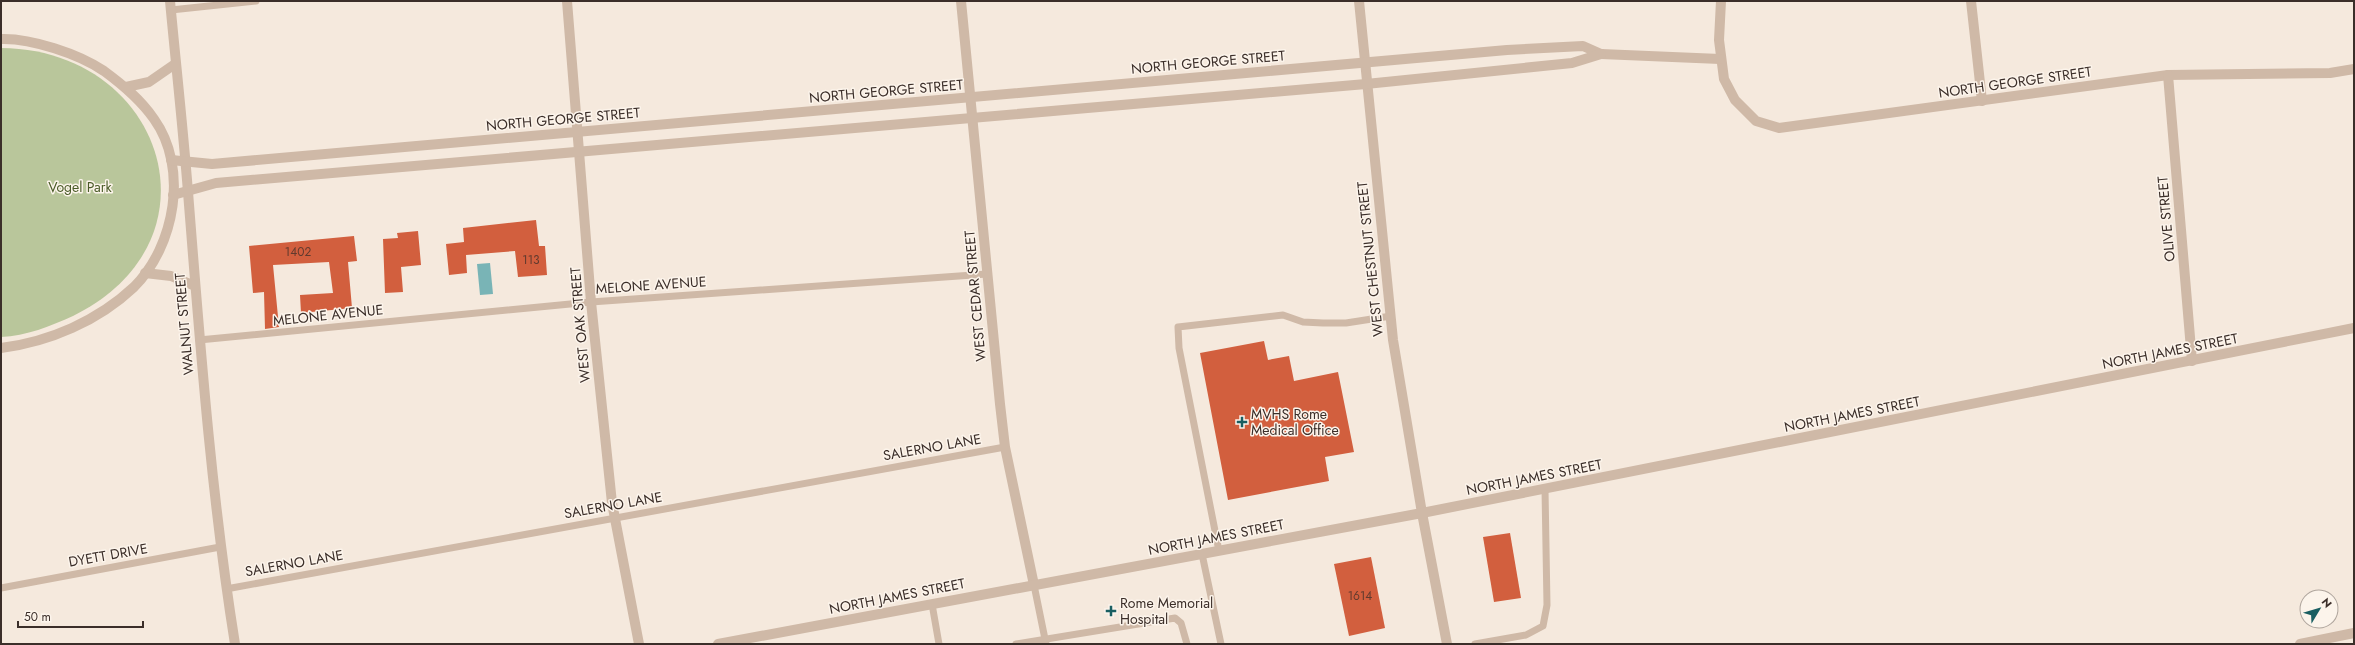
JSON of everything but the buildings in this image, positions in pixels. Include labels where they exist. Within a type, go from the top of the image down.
[{"type":"street","name":"WEST OAK STREET","points":[[567,1],[591,302],[615,518],[639,644]]},
{"type":"street","name":"WEST CEDAR STREET","points":[[961,1],[1005,447],[1034,585]]},
{"type":"street","name":"WEST CHESTNUT STREET","points":[[1359,1],[1390,316],[1422,513],[1447,644]]},
{"type":"street","name":"NORTH GEORGE STREET","points":[[1721,1],[1719,40],[1720,59],[1724,79],[1735,100],[1756,121],[1779,128],[2168,75],[2330,73],[2354,69]]},
{"type":"street","points":[[1972,1],[1982,101]]},
{"type":"street","name":"WALNUT STREET","points":[[171,5],[175,64],[186,163],[199,340],[220,547],[235,644]]},
{"type":"street","points":[[1,39],[11,39],[66,52],[93,64],[126,87],[154,120],[171,160],[173,195],[171,217],[162,244],[145,273],[134,287],[109,307],[61,334],[26,345],[1,348]]},
{"type":"street","name":"NORTH GEORGE STREET","points":[[171,160],[186,163],[212,164],[1364,62],[1583,46],[1601,54]]},
{"type":"street","name":"NORTH GEORGE STREET","points":[[173,195],[216,183],[579,153],[972,117],[1366,84],[1572,62],[1601,54],[1720,59]]},
{"type":"street","points":[[126,87],[149,82],[175,64]]},
{"type":"street","name":"OLIVE STREET","points":[[2168,75],[2192,361]]},
{"type":"street","points":[[145,273],[171,276],[195,286]]},
{"type":"street","name":"NORTH JAMES STREET","points":[[718,644],[743,642],[932,604],[1422,513],[2354,328]]},
{"type":"street","points":[[2300,644],[2354,633]]},
{"type":"lane","points":[[171,5],[256,1]]},
{"type":"lane","name":"MELONE AVENUE","points":[[199,340],[591,302],[987,274]]},
{"type":"lane","points":[[1218,551],[1179,348],[1178,327],[1283,315],[1303,322],[1330,323],[1346,323],[1390,316]]},
{"type":"lane","name":"SALERNO LANE","points":[[226,589],[1005,447]]},
{"type":"lane","points":[[1475,644],[1526,635],[1543,626],[1547,605],[1545,489]]},
{"type":"lane","name":"DYETT DRIVE","points":[[1,588],[220,547]]},
{"type":"lane","points":[[1202,554],[1221,644]]},
{"type":"lane","points":[[1034,585],[1046,641]]},
{"type":"lane","points":[[932,604],[939,644]]},
{"type":"lane","points":[[1016,644],[1046,641],[1175,618],[1181,623],[1187,644]]},
{"type":"green space","name":"Vogel Park","points":[[1,48],[57,57],[102,80],[136,113],[156,154],[161,198],[150,242],[121,283],[73,316],[29,333],[1,337]]},
{"type":"water","points":[[490,263],[493,294],[480,295],[477,264]]},
{"type":"place","name":"MVHS Rome Medical Office","points":[[1242,422]]},
{"type":"place","name":"Rome Memorial Hospital","points":[[1111,611]]}]
